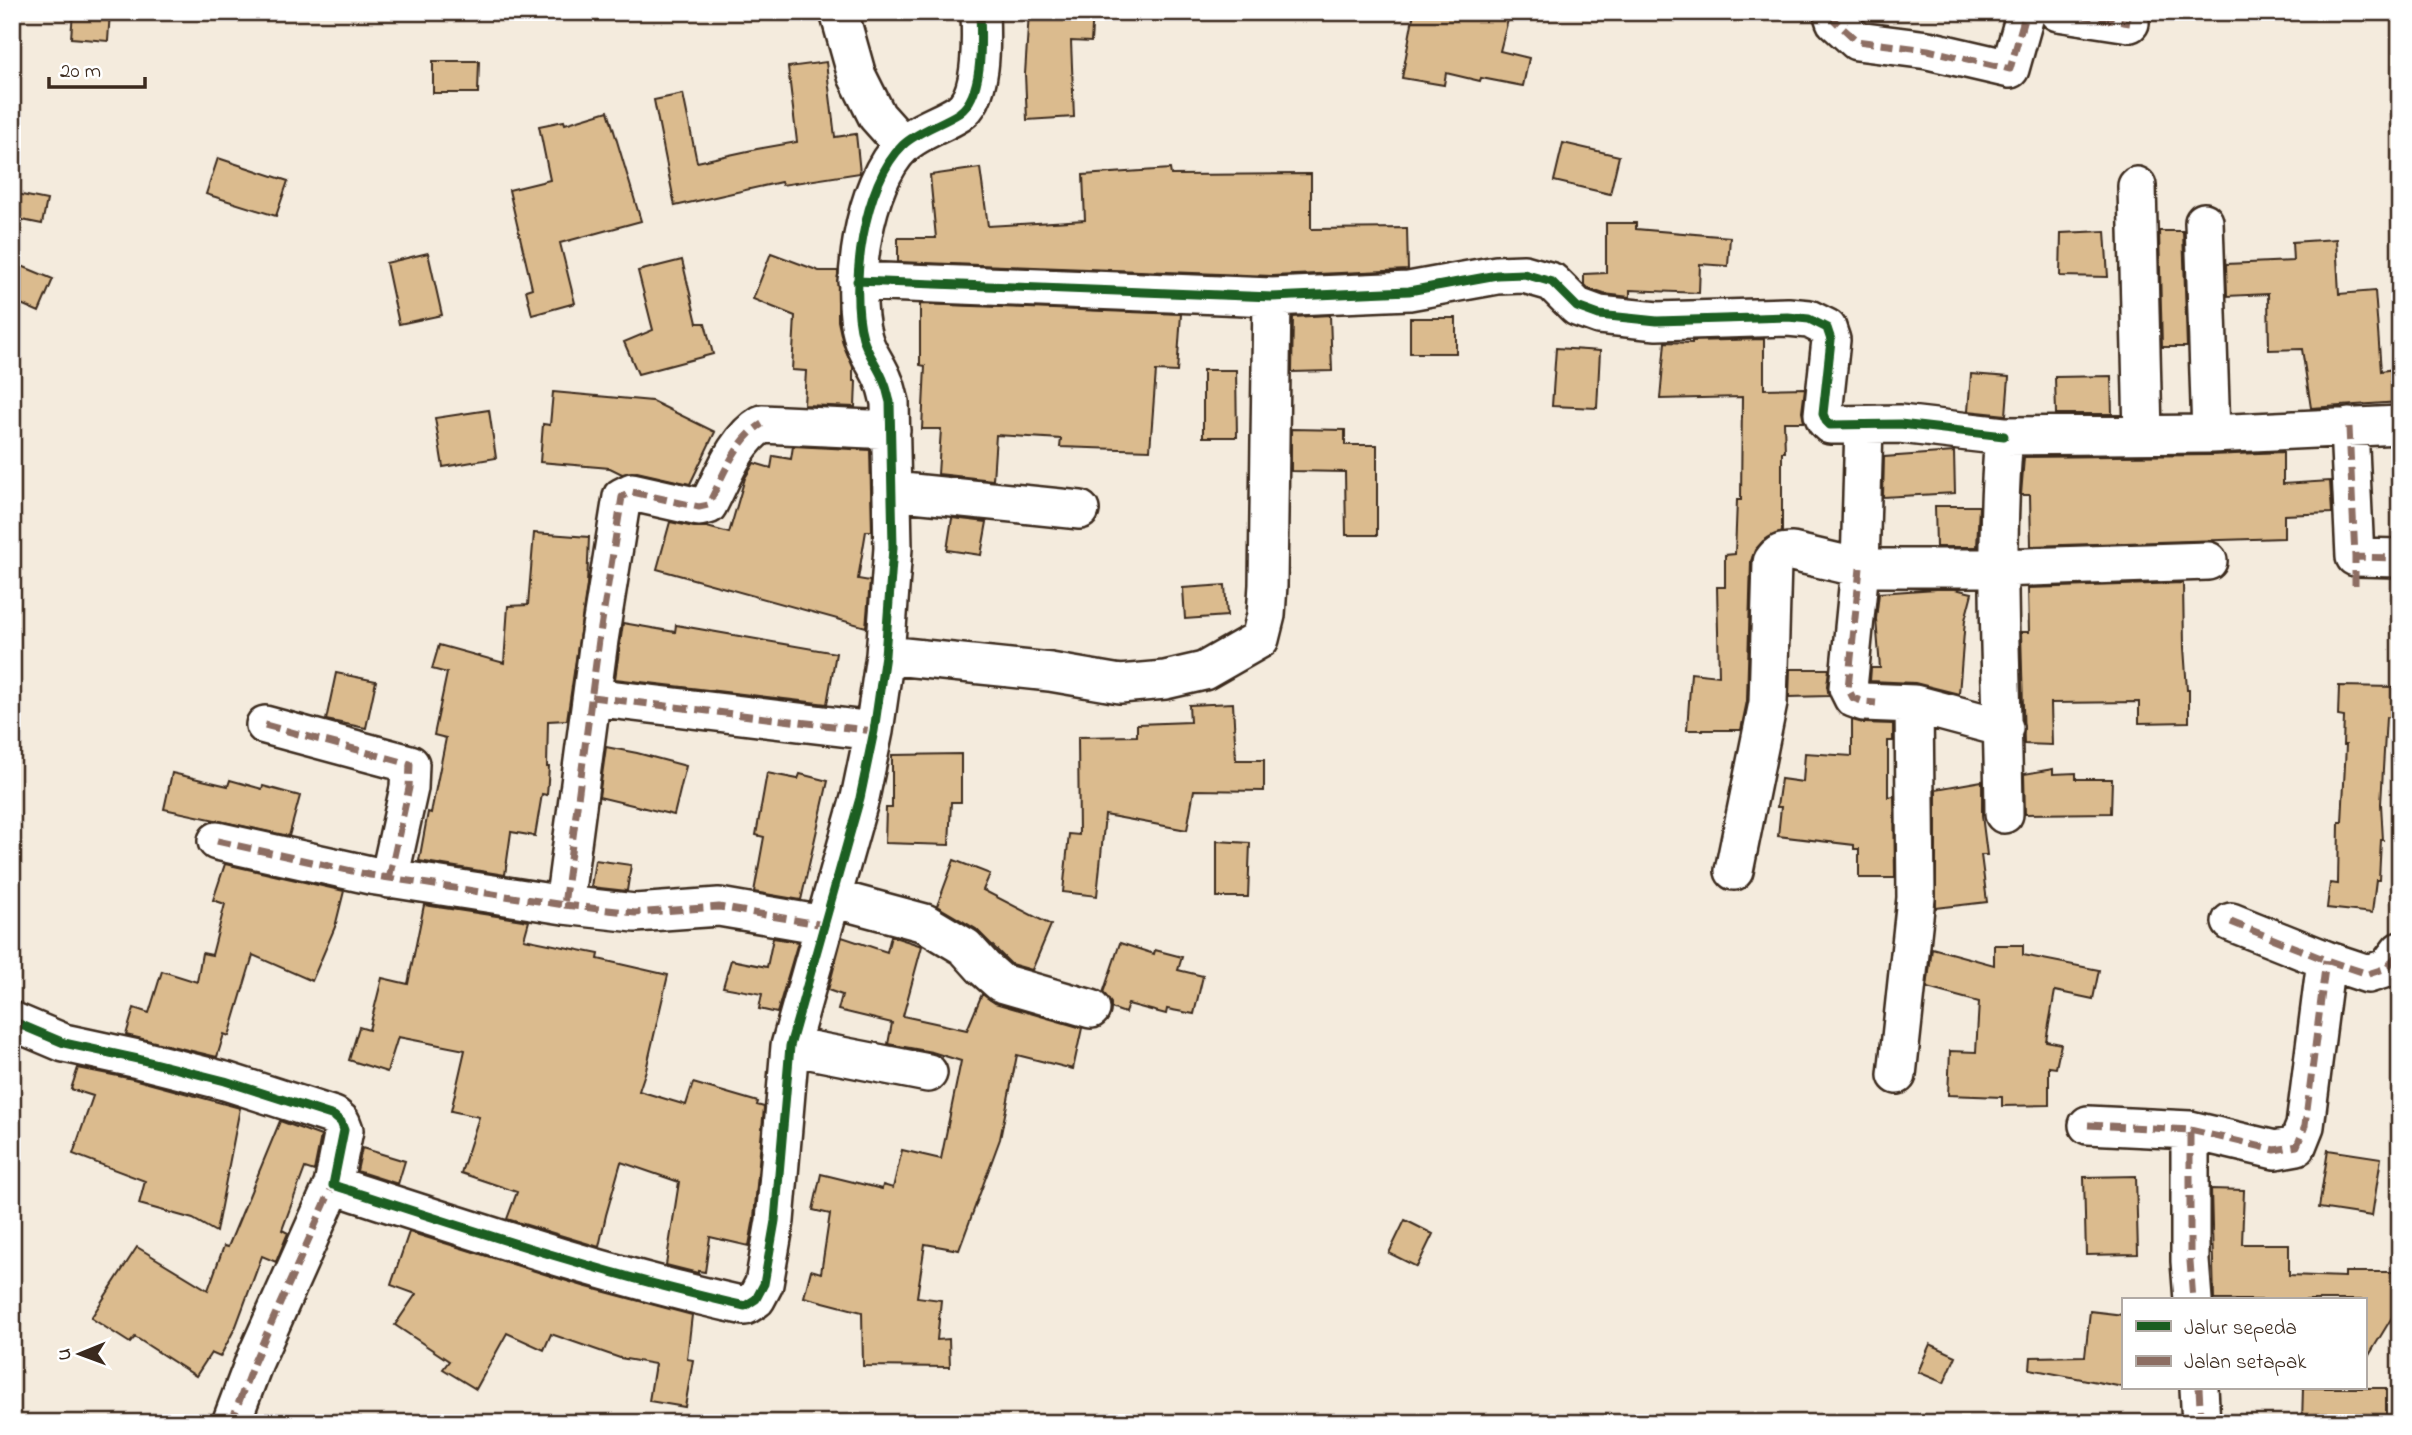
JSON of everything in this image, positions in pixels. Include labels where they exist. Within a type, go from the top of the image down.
[{"type":"street","points":[[839,12],[857,76],[877,116],[903,145]]},
{"type":"street","points":[[333,1185],[533,1250],[660,1287],[745,1307],[756,1299],[764,1284],[775,1221],[790,1046],[860,798],[874,731],[884,655],[893,548],[890,402],[884,381],[863,339],[857,281],[867,219],[880,177],[903,145],[961,112],[970,103],[975,92],[981,34],[980,12]]},
{"type":"street","points":[[1832,12],[1835,21],[1857,41],[1928,50],[2010,69],[2025,12]]},
{"type":"street","points":[[2057,12],[2130,23]]},
{"type":"street","points":[[2137,186],[2143,434]]},
{"type":"street","points":[[2204,222],[2211,434]]},
{"type":"street","points":[[857,281],[1272,297],[1409,291],[1497,275],[1524,274],[1552,282],[1577,307],[1599,315],[1657,321],[1788,317],[1809,320],[1827,328],[1831,340],[1823,414],[1830,425],[1900,424],[2004,436],[2211,434],[2400,425]]},
{"type":"street","points":[[884,655],[1050,672],[1120,684],[1166,680],[1204,670],[1260,639],[1266,615],[1268,585],[1272,297]]},
{"type":"street","points":[[564,905],[599,640],[622,497],[632,492],[699,507],[708,505],[741,445],[754,429],[762,424],[891,430]]},
{"type":"street","points":[[1864,425],[1860,568],[1848,688],[1853,698],[1864,702],[1914,704],[2004,728]]},
{"type":"street","points":[[2349,427],[2355,571],[2400,558]]},
{"type":"street","points":[[2004,436],[1998,568],[2004,814]]},
{"type":"street","points":[[893,491],[1080,510]]},
{"type":"street","points":[[1734,871],[1768,703],[1772,562],[1776,555],[1792,552],[1860,568],[1998,568],[2208,561]]},
{"type":"street","points":[[592,697],[874,731]]},
{"type":"street","points":[[1897,1075],[1916,898],[1914,704]]},
{"type":"street","points":[[265,725],[410,764],[409,788],[389,879]]},
{"type":"street","points":[[217,841],[389,879],[635,914],[719,907],[828,911],[925,923],[965,947],[1001,983],[1090,1009]]},
{"type":"street","points":[[2231,922],[2368,974],[2387,968],[2400,951]]},
{"type":"street","points":[[2088,1125],[2190,1130],[2275,1150],[2297,1146],[2305,1126],[2326,960]]},
{"type":"street","points":[[12,1021],[64,1043],[225,1082],[334,1116],[341,1122],[344,1130],[333,1185],[254,1362],[230,1423]]},
{"type":"street","points":[[790,1046],[928,1073]]},
{"type":"street","points":[[2190,1130],[2190,1261],[2193,1298]]},
{"type":"street","points":[[2199,1390],[2201,1423]]},
{"type":"building","points":[[73,12],[110,12],[108,41],[71,38]]},
{"type":"building","points":[[1029,12],[1093,12],[1091,42],[1071,41],[1074,117],[1027,120],[1025,74]]},
{"type":"building","points":[[1414,12],[1510,12],[1500,51],[1529,58],[1523,86],[1481,78],[1480,81],[1446,73],[1444,85],[1402,78]]},
{"type":"building","points":[[433,61],[479,61],[478,93],[433,93]]},
{"type":"building","points":[[826,62],[835,137],[856,134],[860,173],[782,185],[781,182],[675,206],[654,100],[683,94],[697,162],[797,142],[788,67]]},
{"type":"building","points":[[608,111],[641,221],[560,243],[575,303],[532,315],[526,290],[532,288],[509,190],[550,180],[539,126],[564,121],[565,124]]},
{"type":"building","points":[[1563,143],[1619,156],[1610,194],[1554,181]]},
{"type":"building","points":[[218,158],[288,181],[276,216],[206,194]]},
{"type":"building","points":[[980,168],[988,226],[1085,220],[1083,175],[1170,169],[1171,175],[1311,174],[1311,229],[1407,228],[1408,270],[1272,276],[898,262],[898,238],[936,238],[930,175]]},
{"type":"building","points":[[12,193],[47,200],[42,224],[12,218]]},
{"type":"building","points":[[1606,223],[1636,223],[1636,229],[1730,237],[1728,266],[1700,264],[1699,293],[1630,290],[1630,297],[1589,289],[1584,284],[1584,274],[1606,273]]},
{"type":"building","points":[[2105,231],[2108,277],[2060,276],[2061,233]]},
{"type":"building","points":[[2159,231],[2183,231],[2187,347],[2162,347]]},
{"type":"building","points":[[2336,239],[2339,294],[2375,291],[2381,371],[2400,368],[2400,402],[2311,408],[2302,349],[2269,350],[2268,294],[2227,296],[2226,264],[2293,261],[2292,242]]},
{"type":"building","points":[[428,253],[442,315],[399,324],[386,263]]},
{"type":"building","points":[[771,253],[819,271],[838,271],[838,321],[843,344],[853,367],[853,381],[856,381],[855,407],[804,405],[806,371],[792,370],[795,316],[753,299]]},
{"type":"building","points":[[682,260],[697,323],[705,323],[713,354],[638,374],[624,342],[653,330],[638,271]]},
{"type":"building","points":[[12,262],[53,279],[39,312],[12,300]]},
{"type":"building","points":[[920,304],[1181,314],[1177,372],[1156,371],[1150,450],[1060,447],[1061,439],[996,435],[993,480],[938,474],[941,429],[922,429],[925,366],[920,365]]},
{"type":"building","points":[[1330,315],[1332,371],[1292,372],[1293,317]]},
{"type":"building","points":[[1410,318],[1456,318],[1456,353],[1410,353]]},
{"type":"building","points":[[1764,339],[1764,389],[1805,388],[1802,412],[1804,422],[1784,422],[1782,532],[1763,541],[1755,550],[1751,561],[1747,701],[1741,730],[1687,730],[1691,673],[1719,676],[1717,587],[1725,587],[1725,555],[1735,554],[1737,500],[1741,500],[1742,397],[1660,399],[1665,342]]},
{"type":"building","points":[[1556,348],[1600,351],[1597,408],[1552,406]]},
{"type":"building","points":[[1203,370],[1236,370],[1237,437],[1203,437]]},
{"type":"building","points":[[1971,374],[2009,377],[2006,415],[1968,411]]},
{"type":"building","points":[[2111,376],[2112,414],[2056,414],[2055,377]]},
{"type":"building","points":[[553,392],[652,401],[715,432],[690,484],[637,472],[622,474],[610,468],[540,462],[543,424],[550,425]]},
{"type":"building","points":[[489,410],[496,458],[443,467],[435,418]]},
{"type":"building","points":[[1291,429],[1345,430],[1345,445],[1377,445],[1377,535],[1346,535],[1345,472],[1291,471]]},
{"type":"building","points":[[793,446],[870,450],[872,531],[866,531],[858,579],[870,581],[866,627],[657,569],[670,522],[729,533],[745,478],[754,463],[771,468],[773,456],[791,459]]},
{"type":"building","points":[[1954,452],[1955,493],[1883,497],[1884,457]]},
{"type":"building","points":[[2283,452],[2283,484],[2330,481],[2332,513],[2284,515],[2284,538],[2031,546],[2030,495],[2021,495],[2024,457]]},
{"type":"building","points":[[1935,506],[1979,506],[1977,547],[1936,547]]},
{"type":"building","points":[[952,518],[987,522],[981,555],[947,550]]},
{"type":"building","points":[[534,533],[589,537],[587,585],[567,720],[548,721],[547,795],[542,794],[535,836],[511,832],[505,875],[419,861],[446,738],[434,735],[447,673],[432,669],[439,645],[504,663],[508,606],[528,605]]},
{"type":"building","points":[[2183,583],[2189,722],[2139,723],[2139,702],[2051,703],[2052,745],[2024,744],[2021,632],[2029,632],[2028,588]]},
{"type":"building","points":[[1225,585],[1227,616],[1185,619],[1183,588]]},
{"type":"building","points":[[1936,589],[1972,593],[1965,620],[1959,694],[1915,683],[1870,681],[1871,668],[1880,668],[1876,619],[1879,593]]},
{"type":"building","points":[[623,623],[675,632],[676,625],[836,653],[827,704],[615,679]]},
{"type":"building","points":[[1790,669],[1829,669],[1829,696],[1789,697]]},
{"type":"building","points":[[336,673],[376,681],[366,728],[326,720]]},
{"type":"building","points":[[2339,686],[2395,687],[2395,718],[2386,717],[2381,804],[2383,840],[2372,913],[2327,908],[2330,883],[2338,884],[2339,822],[2342,822],[2346,745],[2343,745],[2344,717],[2338,716]]},
{"type":"building","points":[[1233,703],[1236,760],[1264,760],[1264,791],[1194,790],[1187,830],[1105,815],[1097,896],[1063,892],[1069,834],[1079,835],[1078,737],[1137,736],[1137,724],[1190,722],[1189,705]]},
{"type":"building","points":[[1852,720],[1893,724],[1893,741],[1888,741],[1888,797],[1894,796],[1895,878],[1859,878],[1859,849],[1854,849],[1854,845],[1778,836],[1781,807],[1777,807],[1781,779],[1803,782],[1805,753],[1852,756]]},
{"type":"building","points":[[606,747],[686,766],[674,815],[599,797]]},
{"type":"building","points":[[961,754],[961,802],[951,802],[949,845],[885,843],[886,808],[892,808],[892,755]]},
{"type":"building","points":[[2053,769],[2053,774],[2076,773],[2076,779],[2112,779],[2111,813],[2025,814],[2024,774]]},
{"type":"building","points":[[172,773],[228,786],[230,780],[300,796],[289,836],[164,809]]},
{"type":"building","points":[[767,773],[798,779],[800,774],[828,781],[801,900],[754,892],[764,837],[756,835]]},
{"type":"building","points":[[1982,781],[1982,815],[1987,855],[1981,855],[1987,902],[1936,908],[1936,789]]},
{"type":"building","points":[[1217,841],[1250,843],[1248,897],[1217,897]]},
{"type":"building","points":[[595,860],[631,865],[627,891],[591,887]]},
{"type":"building","points":[[954,860],[990,874],[983,890],[1051,925],[1032,970],[1011,964],[976,929],[937,906]]},
{"type":"building","points":[[225,864],[344,891],[335,927],[312,981],[253,955],[229,1036],[224,1034],[217,1057],[126,1035],[134,1008],[149,1013],[162,971],[197,982],[202,953],[212,955],[225,904],[213,900]]},
{"type":"building","points":[[424,905],[529,921],[524,939],[599,954],[598,959],[668,975],[639,1091],[686,1105],[693,1083],[758,1102],[757,1105],[764,1107],[749,1246],[710,1237],[705,1272],[698,1273],[666,1265],[679,1182],[621,1162],[599,1247],[507,1219],[517,1192],[461,1173],[479,1117],[451,1111],[465,1050],[398,1037],[387,1072],[349,1060],[359,1027],[369,1030],[382,978],[408,984]]},
{"type":"building","points":[[891,936],[922,946],[903,1016],[967,1030],[982,994],[995,1003],[1082,1028],[1073,1069],[1017,1055],[1000,1139],[959,1250],[925,1244],[917,1297],[941,1300],[937,1340],[949,1339],[950,1367],[863,1366],[862,1312],[804,1297],[811,1270],[821,1273],[830,1214],[813,1210],[821,1174],[882,1189],[883,1185],[893,1188],[902,1150],[941,1159],[961,1061],[932,1052],[888,1044],[892,1023],[838,1010],[842,995],[828,990],[842,937],[887,952]]},
{"type":"building","points":[[773,938],[798,942],[777,1013],[759,1009],[762,994],[723,987],[731,960],[767,967]]},
{"type":"building","points":[[1120,943],[1154,954],[1155,950],[1182,957],[1178,970],[1203,976],[1194,1014],[1167,1009],[1166,1014],[1128,1004],[1125,1013],[1111,1008],[1111,1003],[1103,993]]},
{"type":"building","points":[[1994,945],[2023,945],[2023,955],[2099,970],[2093,999],[2055,991],[2046,1041],[2061,1044],[2056,1068],[2049,1067],[2049,1105],[2002,1106],[2002,1097],[1948,1095],[1950,1051],[1976,1052],[1979,1002],[1927,988],[1932,948],[1994,965]]},
{"type":"building","points":[[78,1068],[133,1079],[240,1108],[216,1232],[193,1219],[139,1204],[145,1181],[73,1154],[93,1096],[71,1089]]},
{"type":"building","points":[[280,1121],[321,1136],[314,1171],[305,1168],[282,1230],[288,1233],[276,1262],[262,1256],[236,1326],[220,1357],[211,1353],[196,1376],[135,1337],[130,1343],[91,1318],[137,1247],[208,1290],[224,1246],[228,1247]]},
{"type":"building","points":[[362,1148],[405,1161],[398,1184],[357,1171]]},
{"type":"building","points":[[2328,1150],[2381,1158],[2372,1216],[2319,1208]]},
{"type":"building","points":[[2136,1176],[2138,1254],[2086,1255],[2084,1177]]},
{"type":"building","points":[[2211,1189],[2244,1190],[2242,1244],[2289,1244],[2289,1275],[2345,1277],[2345,1272],[2400,1272],[2400,1304],[2366,1360],[2366,1298],[2214,1298]]},
{"type":"building","points":[[1405,1220],[1433,1234],[1417,1267],[1389,1253]]},
{"type":"building","points":[[409,1232],[583,1286],[692,1315],[687,1359],[693,1360],[685,1407],[649,1401],[655,1364],[620,1358],[551,1334],[544,1350],[507,1333],[476,1389],[443,1369],[449,1361],[395,1325],[416,1294],[391,1285]]},
{"type":"building","points":[[2090,1311],[2122,1315],[2122,1387],[2030,1369],[2031,1357],[2085,1356]]},
{"type":"building","points":[[1930,1344],[1956,1356],[1944,1383],[1918,1372]]},
{"type":"building","points":[[2386,1388],[2386,1423],[2302,1423],[2303,1390]]},
{"type":"marked path","points":[[1832,12],[1835,21],[1857,41],[1928,50],[2010,69],[2026,12]]},
{"type":"marked path","points":[[2058,12],[2130,23]]},
{"type":"marked path","points":[[217,841],[370,875],[564,905],[599,640],[622,497],[632,492],[699,507],[708,505],[737,450],[762,424]]},
{"type":"marked path","points":[[2349,427],[2355,557],[2400,558]]},
{"type":"marked path","points":[[2355,557],[2355,585]]},
{"type":"marked path","points":[[1860,568],[1848,688],[1853,698],[1876,703]]},
{"type":"marked path","points":[[592,697],[874,731]]},
{"type":"marked path","points":[[265,725],[410,764],[409,788],[389,879]]},
{"type":"marked path","points":[[564,905],[635,913],[719,907],[824,925]]},
{"type":"marked path","points":[[2231,922],[2368,974],[2387,968],[2400,951]]},
{"type":"marked path","points":[[2190,1130],[2275,1150],[2297,1146],[2305,1126],[2326,960]]},
{"type":"marked path","points":[[2088,1125],[2190,1130],[2190,1261],[2193,1298]]},
{"type":"marked path","points":[[231,1423],[254,1362],[333,1185]]},
{"type":"marked path","points":[[2199,1390],[2201,1423]]},
{"type":"cycle path","points":[[12,1021],[64,1043],[225,1081],[334,1116],[341,1122],[344,1130],[333,1185],[641,1280],[745,1306],[756,1299],[764,1284],[775,1221],[790,1046],[860,798],[874,731],[885,655],[893,548],[890,402],[882,376],[865,344],[859,317],[859,265],[863,237],[878,184],[889,162],[909,140],[959,113],[973,94],[979,67],[980,12]]},
{"type":"cycle path","points":[[857,281],[1272,297],[1409,291],[1497,275],[1524,274],[1552,282],[1577,307],[1599,315],[1657,321],[1788,317],[1809,319],[1827,328],[1831,340],[1823,414],[1830,425],[1900,424],[2004,436]]}]
